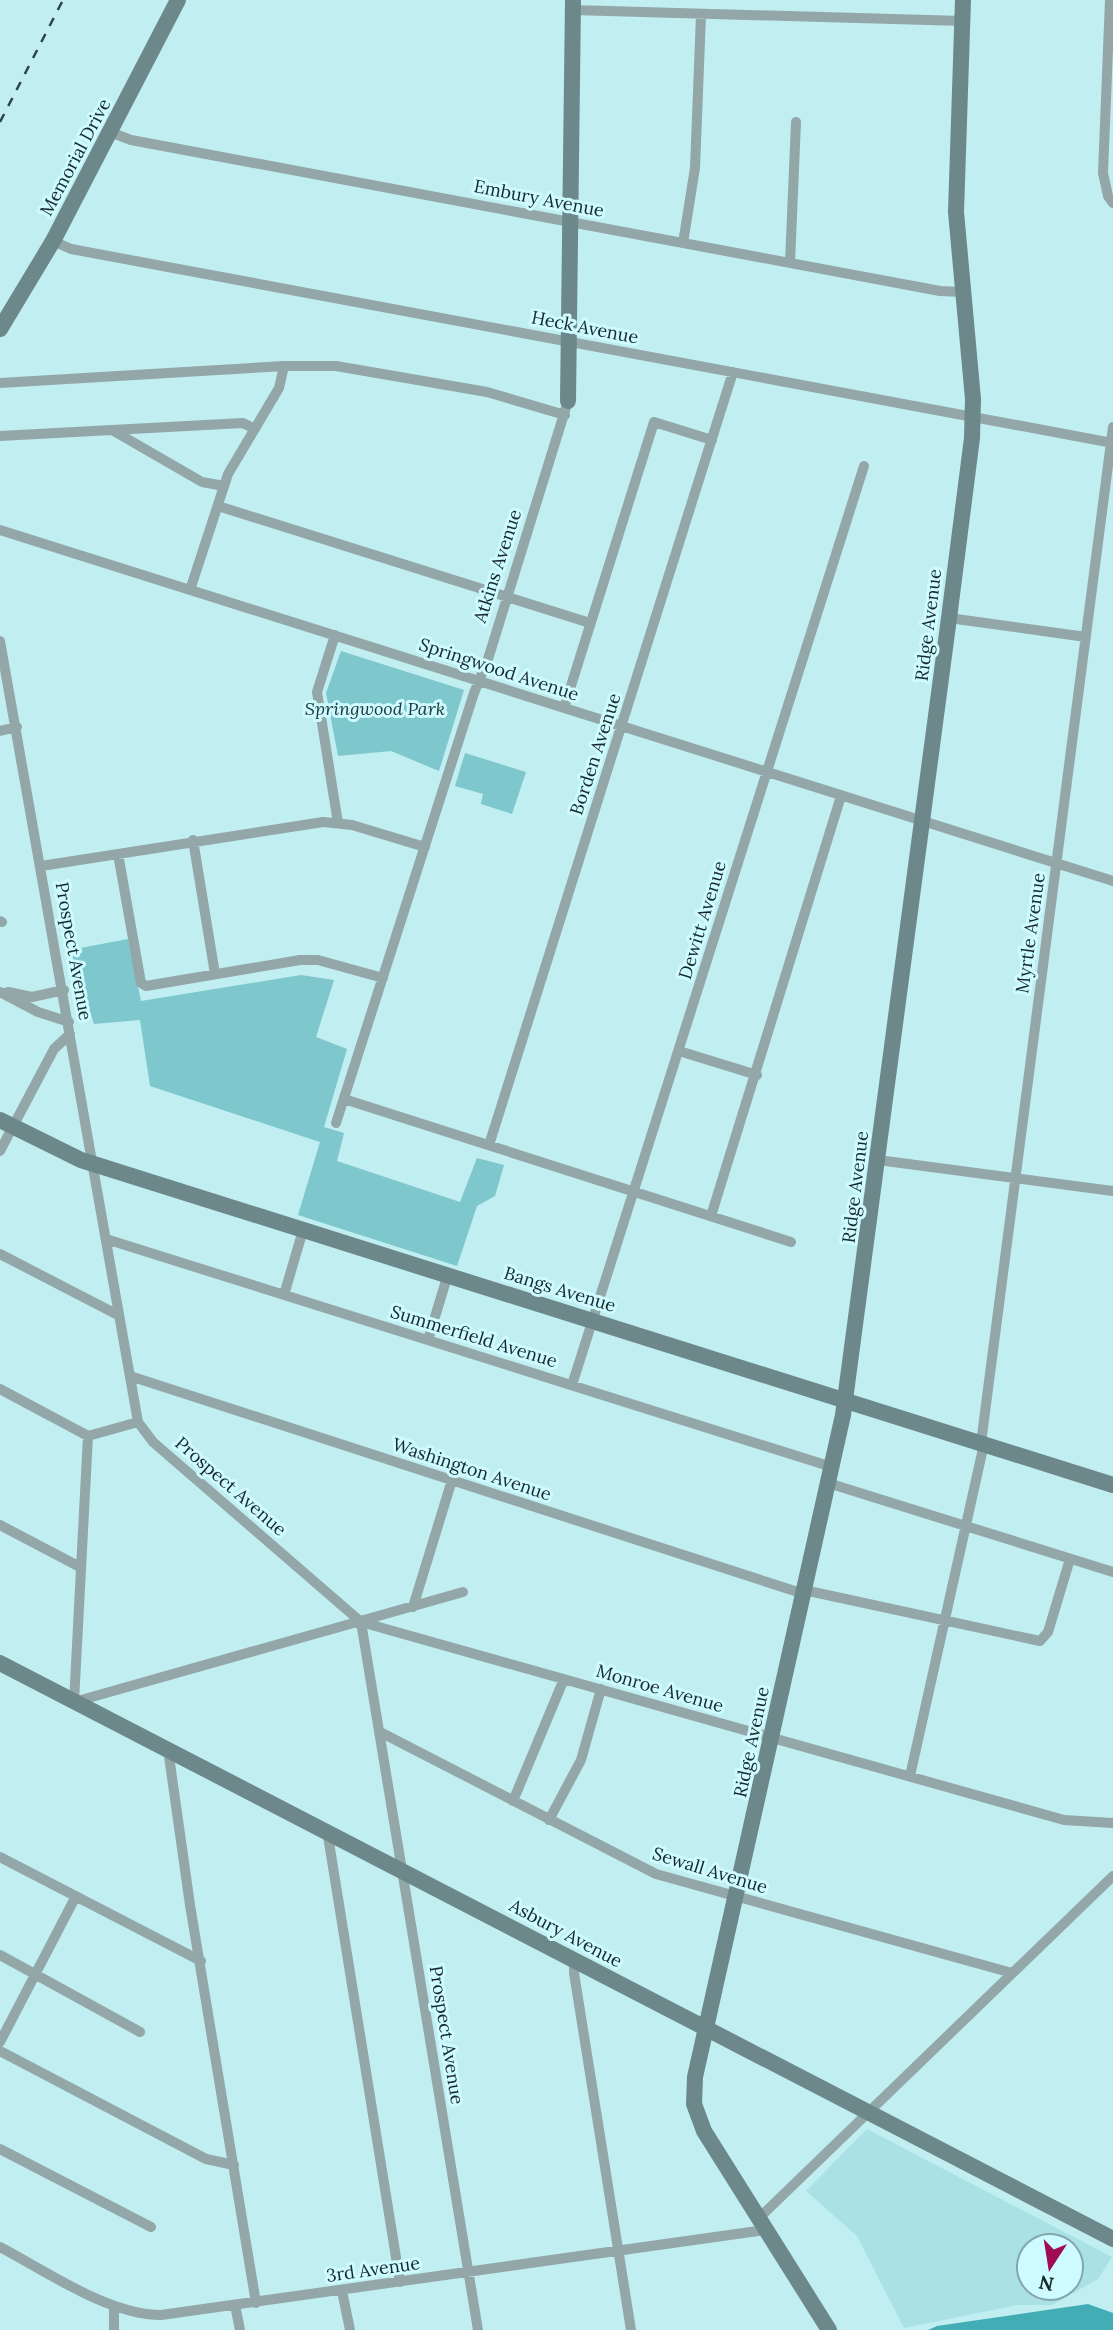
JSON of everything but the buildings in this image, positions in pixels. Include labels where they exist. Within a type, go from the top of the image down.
[{"type":"street","name":"Memorial Drive","points":[[0,329],[53,241],[177,0]]},
{"type":"street","name":"Ridge Avenue","points":[[829,2330],[704,2131],[696,2112],[695,2077],[846,1400],[949,618],[972,417],[956,212],[963,0]]},
{"type":"street","points":[[1110,0],[1110,99],[1103,173],[1108,196],[1113,203]]},
{"type":"street","points":[[573,5],[701,15],[963,21]]},
{"type":"street","name":"Atkins Avenue","points":[[336,1123],[566,408],[573,5]]},
{"type":"street","points":[[682,243],[695,168],[701,15]]},
{"type":"street","points":[[790,263],[796,122]]},
{"type":"street","name":"Embury Avenue","points":[[110,132],[143,142],[790,263],[962,292]]},
{"type":"street","name":"Heck Avenue","points":[[53,241],[71,249],[1112,443]]},
{"type":"street","points":[[190,590],[224,486],[236,459],[279,388],[284,366]]},
{"type":"street","points":[[0,383],[284,366],[365,370],[566,408]]},
{"type":"street","name":"Borden Avenue","points":[[489,1145],[733,372]]},
{"type":"street","points":[[564,708],[654,422],[712,440]]},
{"type":"street","points":[[0,436],[243,423],[255,429]]},
{"type":"street","name":"Myrtle Avenue","points":[[910,1776],[982,1444],[1113,426]]},
{"type":"street","points":[[111,430],[202,481],[224,486]]},
{"type":"street","name":"Dewitt Avenue","points":[[572,1385],[864,466]]},
{"type":"street","points":[[218,506],[590,623]]},
{"type":"street","name":"Springwood Avenue","points":[[0,530],[1113,881]]},
{"type":"street","points":[[949,618],[1086,637]]},
{"type":"street","points":[[335,635],[317,692],[338,823]]},
{"type":"street","name":"Prospect Avenue","points":[[1,647],[64,990],[138,1422],[153,1442],[361,1622],[478,2330]]},
{"type":"street","points":[[0,731],[17,727]]},
{"type":"street","points":[[711,1216],[757,1075],[841,796]]},
{"type":"street","points":[[41,866],[307,823],[338,823],[425,847]]},
{"type":"street","points":[[192,841],[215,974]]},
{"type":"street","points":[[118,854],[141,983],[146,986],[285,961],[318,960],[383,978]]},
{"type":"street","points":[[0,991],[32,996],[64,990]]},
{"type":"street","points":[[0,991],[70,1028],[6,1124],[0,1151]]},
{"type":"street","points":[[679,1051],[757,1075]]},
{"type":"street","points":[[344,1099],[791,1242]]},
{"type":"street","name":"Bangs Avenue","points":[[6,1124],[62,1153],[92,1164],[593,1319],[1113,1485]]},
{"type":"street","points":[[878,1160],[1113,1191]]},
{"type":"street","points":[[284,1294],[303,1230]]},
{"type":"street","name":"Summerfield Avenue","points":[[106,1239],[832,1466]]},
{"type":"street","points":[[0,1254],[118,1315]]},
{"type":"street","points":[[428,1340],[448,1274]]},
{"type":"street","name":"Washington Avenue","points":[[130,1376],[804,1592],[1034,1640],[1045,1639],[1070,1559]]},
{"type":"street","points":[[0,1389],[88,1436],[138,1422]]},
{"type":"street","points":[[88,1436],[74,1702],[463,1592]]},
{"type":"street","points":[[413,1607],[452,1480]]},
{"type":"street","points":[[828,1483],[1113,1572]]},
{"type":"street","points":[[0,1525],[80,1567]]},
{"type":"street","name":"Monroe Avenue","points":[[361,1622],[1064,1819],[1113,1823]]},
{"type":"street","name":"Asbury Avenue","points":[[0,1663],[1113,2239]]},
{"type":"street","points":[[513,1801],[564,1679]]},
{"type":"street","points":[[549,1820],[581,1760],[601,1689]]},
{"type":"street","name":"Sewall Avenue","points":[[380,1732],[645,1869],[1012,1973]]},
{"type":"street","points":[[168,1749],[256,2302]]},
{"type":"street","points":[[327,1830],[400,2282]]},
{"type":"street","points":[[0,1857],[201,1961]]},
{"type":"street","points":[[762,2225],[793,2187],[868,2112],[1113,1876]]},
{"type":"street","points":[[0,2042],[76,1896]]},
{"type":"street","points":[[0,1955],[140,2032]]},
{"type":"street","points":[[574,1959],[573,1973],[631,2330]]},
{"type":"street","points":[[0,2052],[206,2159],[234,2165]]},
{"type":"street","points":[[0,2149],[151,2227]]},
{"type":"street","name":"3rd Avenue","points":[[0,2247],[114,2306],[139,2315],[161,2315],[618,2252],[762,2225]]},
{"type":"street","points":[[342,2291],[350,2330]]},
{"type":"street","points":[[235,2305],[240,2330]]},
{"type":"street","points":[[114,2306],[114,2330]]},
{"type":"shaded area","points":[[867,2129],[1064,2232],[1015,2232],[1015,2302],[1057,2302],[1052,2305],[1018,2305],[904,2328],[857,2236],[806,2191]]},
{"type":"shaded area","points":[[1085,2243],[1112,2257],[1098,2279],[1085,2286]]},
{"type":"shaded area","points":[[1088,2304],[1113,2313],[1113,2330],[928,2330],[937,2326]]},
{"type":"green space","name":"Springwood Park","points":[[341,651],[464,690],[439,771],[391,751],[338,756],[326,693]]},
{"type":"green space","points":[[465,753],[526,772],[512,814],[481,804],[483,794],[455,786]]},
{"type":"green space","points":[[128,939],[141,1001],[301,975],[334,980],[316,1037],[347,1049],[324,1127],[344,1133],[337,1161],[460,1202],[477,1158],[504,1165],[495,1196],[477,1206],[457,1266],[298,1215],[320,1142],[150,1086],[140,1020],[94,1024],[70,950]]},
{"type":"railway","points":[[0,122],[63,0]]}]
